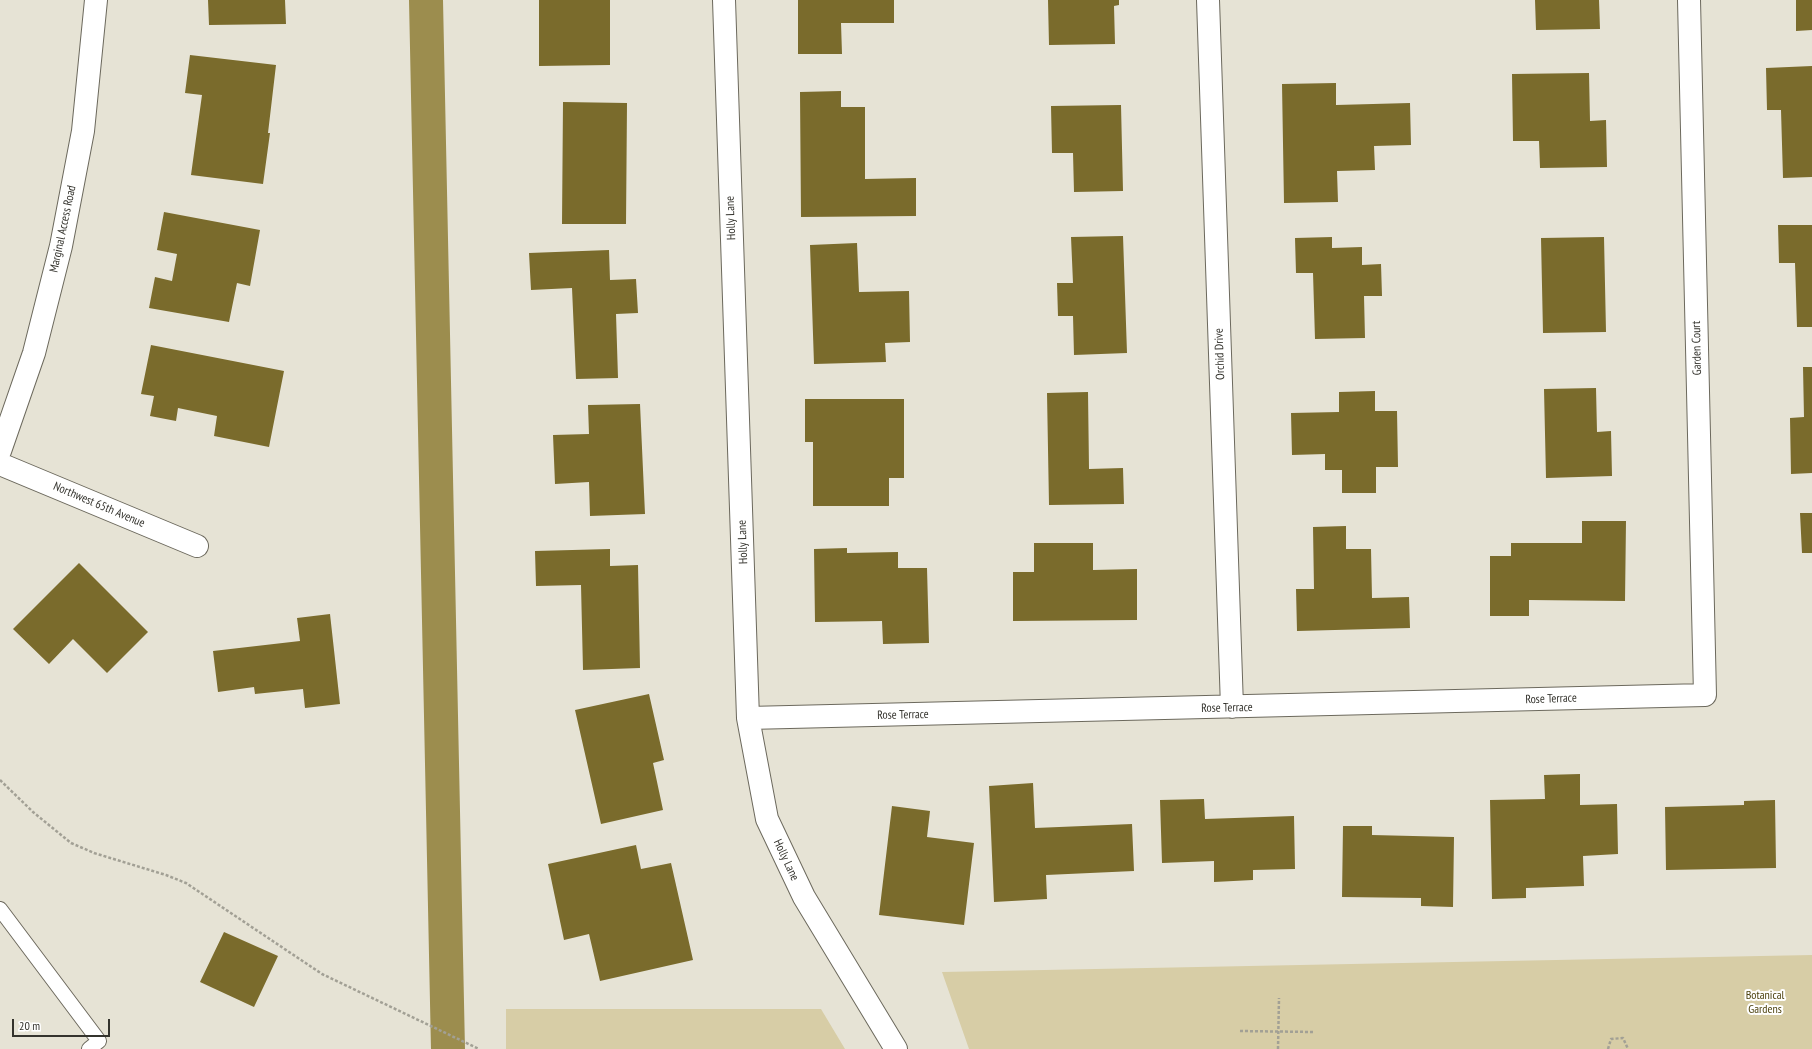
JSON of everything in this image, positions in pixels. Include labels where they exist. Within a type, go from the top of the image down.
[{"type":"street","name":"Marginal Access Road","points":[[0,452],[34,353],[61,246],[83,130],[96,0]]},
{"type":"street","name":"Holly Lane","points":[[724,0],[748,718],[767,819],[804,897],[896,1049]]},
{"type":"street","name":"Orchid Drive","points":[[1208,0],[1232,708]]},
{"type":"street","name":"Garden Court","points":[[1689,0],[1705,695]]},
{"type":"street","name":"Northwest 65th Avenue","points":[[0,464],[197,546]]},
{"type":"street","name":"Rose Terrace","points":[[748,718],[1232,708],[1705,695]]},
{"type":"lane","points":[[0,909],[100,1041],[89,1049]]},
{"type":"path","points":[[0,780],[33,812],[71,843],[94,853],[159,872],[186,883],[322,974],[479,1049]]},
{"type":"path","points":[[1278,1049],[1279,998]]},
{"type":"path","points":[[1240,1031],[1314,1032]]},
{"type":"path","points":[[1608,1049],[1611,1039],[1623,1038],[1628,1049]]},
{"type":"green space","name":"Botanical Gardens","points":[[1812,955],[1812,1049],[969,1049],[942,972]]},
{"type":"green space","points":[[506,1009],[821,1009],[845,1049],[506,1049]]},
{"type":"building","points":[[208,0],[285,0],[286,24],[209,25]]},
{"type":"building","points":[[539,0],[610,0],[610,65],[539,66]]},
{"type":"building","points":[[798,0],[894,0],[894,23],[841,23],[842,54],[798,54]]},
{"type":"building","points":[[1048,0],[1119,0],[1119,5],[1114,6],[1115,44],[1049,45]]},
{"type":"building","points":[[1535,0],[1599,0],[1600,29],[1536,30]]},
{"type":"building","points":[[1796,0],[1812,0],[1812,30],[1796,31]]},
{"type":"building","points":[[190,55],[276,65],[268,133],[270,133],[263,184],[191,175],[202,95],[185,93]]},
{"type":"building","points":[[1812,66],[1812,177],[1783,178],[1781,110],[1767,110],[1766,68]]},
{"type":"building","points":[[1589,73],[1590,121],[1606,120],[1607,167],[1540,168],[1539,141],[1513,141],[1512,74]]},
{"type":"building","points":[[1336,83],[1336,105],[1410,103],[1411,145],[1374,146],[1375,170],[1337,171],[1338,202],[1284,203],[1282,84]]},
{"type":"building","points":[[841,91],[841,107],[865,107],[865,179],[916,178],[916,216],[801,217],[800,92]]},
{"type":"building","points":[[563,102],[627,103],[626,224],[562,224]]},
{"type":"building","points":[[1121,105],[1123,191],[1074,192],[1073,153],[1052,153],[1051,106]]},
{"type":"building","points":[[164,212],[260,230],[250,286],[237,283],[229,322],[149,308],[155,277],[172,281],[177,254],[157,250]]},
{"type":"building","points":[[1778,225],[1812,225],[1812,327],[1797,327],[1795,263],[1779,263]]},
{"type":"building","points":[[1123,236],[1127,353],[1074,355],[1073,316],[1058,316],[1057,283],[1073,283],[1071,237]]},
{"type":"building","points":[[1332,237],[1332,248],[1362,247],[1362,265],[1381,264],[1382,296],[1364,296],[1365,338],[1315,339],[1313,273],[1296,273],[1295,238]]},
{"type":"building","points":[[1604,237],[1606,332],[1543,333],[1541,238]]},
{"type":"building","points":[[857,243],[859,292],[909,291],[910,342],[885,343],[886,362],[814,364],[810,245]]},
{"type":"building","points":[[609,250],[610,280],[636,279],[638,313],[616,314],[618,378],[576,379],[572,288],[531,290],[529,253]]},
{"type":"building","points":[[151,345],[284,371],[269,447],[214,436],[217,416],[178,408],[176,421],[150,416],[154,396],[141,394]]},
{"type":"building","points":[[1803,367],[1812,367],[1812,473],[1791,474],[1790,418],[1804,417]]},
{"type":"building","points":[[1596,388],[1597,432],[1611,431],[1612,476],[1546,478],[1544,389]]},
{"type":"building","points":[[1375,391],[1375,411],[1397,411],[1398,467],[1376,467],[1376,493],[1342,493],[1342,470],[1325,470],[1325,454],[1292,455],[1291,413],[1339,412],[1339,392]]},
{"type":"building","points":[[1088,392],[1089,469],[1123,468],[1124,504],[1049,505],[1047,393]]},
{"type":"building","points":[[805,399],[904,399],[904,478],[889,478],[889,506],[813,506],[813,442],[805,442]]},
{"type":"building","points":[[640,404],[645,514],[590,516],[589,482],[555,484],[553,435],[589,434],[588,405]]},
{"type":"building","points":[[1800,513],[1812,513],[1812,553],[1802,553]]},
{"type":"building","points":[[1582,521],[1626,521],[1625,601],[1529,600],[1529,616],[1490,616],[1490,556],[1511,556],[1511,543],[1582,543]]},
{"type":"building","points":[[1346,526],[1346,549],[1371,549],[1372,598],[1409,597],[1410,628],[1297,631],[1296,589],[1314,589],[1313,527]]},
{"type":"building","points":[[1034,543],[1093,543],[1093,570],[1137,569],[1137,620],[1013,621],[1013,572],[1034,572]]},
{"type":"building","points":[[847,548],[847,553],[898,552],[898,568],[927,568],[929,643],[883,644],[882,621],[815,622],[814,549]]},
{"type":"building","points":[[610,549],[610,566],[638,565],[640,668],[583,670],[581,585],[536,586],[535,551]]},
{"type":"building","points":[[79,563],[148,632],[107,673],[73,639],[49,664],[13,629]]},
{"type":"building","points":[[330,614],[340,704],[305,708],[303,689],[255,694],[254,687],[218,692],[213,651],[300,641],[297,618]]},
{"type":"building","points":[[649,694],[664,760],[653,763],[663,810],[601,824],[575,710]]},
{"type":"building","points":[[1580,774],[1580,805],[1617,804],[1618,854],[1583,856],[1584,886],[1526,888],[1526,898],[1492,899],[1490,800],[1545,799],[1544,775]]},
{"type":"building","points":[[1033,783],[1035,828],[1132,824],[1134,871],[1046,875],[1047,899],[994,902],[989,786]]},
{"type":"building","points":[[1204,799],[1205,819],[1294,816],[1295,869],[1253,870],[1253,880],[1214,882],[1214,861],[1162,863],[1160,800]]},
{"type":"building","points":[[1775,800],[1776,868],[1666,870],[1665,807],[1744,805],[1744,801]]},
{"type":"building","points":[[892,806],[930,811],[927,837],[974,843],[964,925],[879,915]]},
{"type":"building","points":[[1343,826],[1372,826],[1372,835],[1454,837],[1453,907],[1421,906],[1421,898],[1342,897]]},
{"type":"building","points":[[636,845],[641,869],[671,863],[693,960],[600,981],[589,934],[564,940],[548,864]]},
{"type":"building","points":[[224,932],[278,956],[254,1007],[200,982]]},
{"type":"waterway","points":[[426,0],[448,1049]]}]
